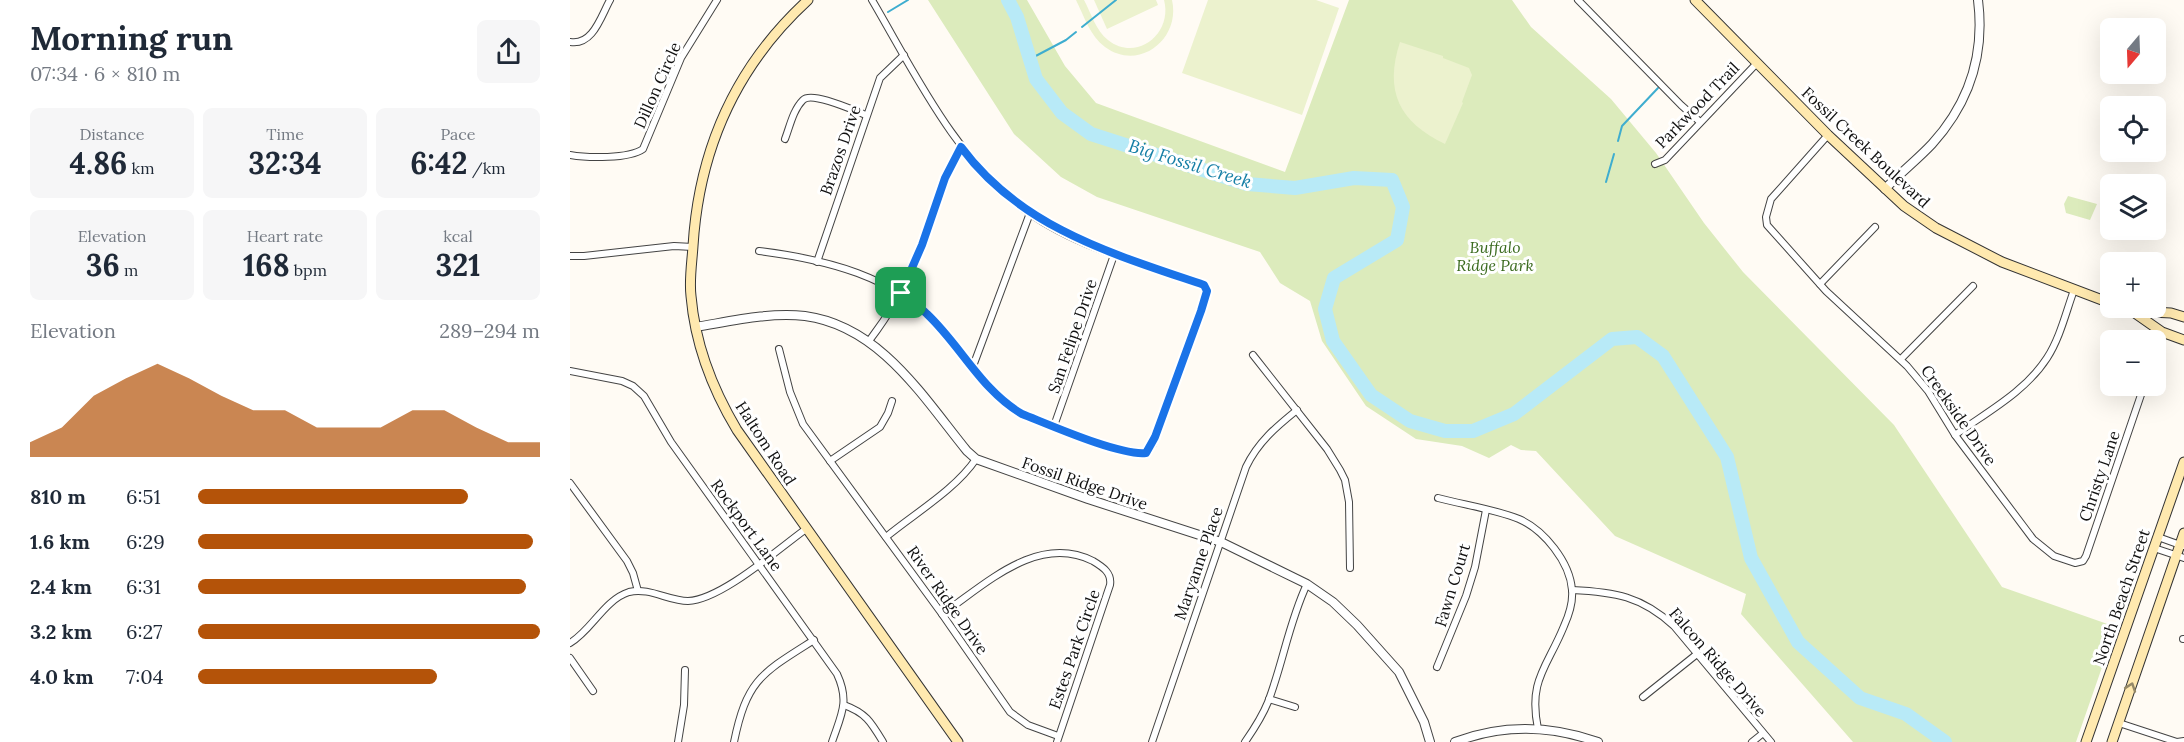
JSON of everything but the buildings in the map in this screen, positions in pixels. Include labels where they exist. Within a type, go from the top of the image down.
[{"type":"main road","name":"Haltom Road","points":[[808,0],[786,20],[746,72],[720,122],[703,174],[695,211],[690,294],[696,327],[709,372],[725,410],[806,529],[958,742]]},
{"type":"main road","name":"Fossil Creek Boulevard","points":[[1695,0],[1828,135],[1904,206],[1964,244],[2002,262],[2100,299]]},
{"type":"main road","points":[[2166,313],[2184,317]]},
{"type":"main road","points":[[2141,318],[2159,330]]},
{"type":"main road","points":[[2166,333],[2184,340]]},
{"type":"main road","name":"North Beach Street","points":[[2086,742],[2184,462]]},
{"type":"main road","points":[[2112,742],[2180,557],[2184,533]]},
{"type":"street","points":[[570,42],[580,42],[591,36],[610,0]]},
{"type":"street","name":"Dillon Circle","points":[[570,155],[588,157],[640,152],[681,58],[717,0]]},
{"type":"street","points":[[759,251],[790,255],[863,275],[901,293],[926,313],[987,386],[1011,408],[1022,414],[1119,450],[1137,454],[1146,453],[1155,437],[1201,311],[1207,291],[1204,285],[1114,255],[1077,239],[1030,213],[981,170],[961,147],[872,0]]},
{"type":"street","points":[[1578,0],[1700,122]]},
{"type":"street","points":[[1885,189],[1933,143],[1964,98],[1972,82],[1979,56],[1981,21],[1978,0]]},
{"type":"street","name":"Brazos Drive","points":[[817,262],[880,78],[904,55]]},
{"type":"street","name":"Parkwood Trail","points":[[1654,164],[1665,160],[1757,63]]},
{"type":"street","points":[[785,139],[793,116],[803,99],[808,97],[826,100],[866,115]]},
{"type":"street","name":"Creekside Drive","points":[[1828,135],[1769,204],[1767,225],[1820,284],[1901,359],[1928,391],[1955,435],[2034,539],[2046,551],[2068,562]]},
{"type":"street","points":[[869,341],[901,293],[922,245],[945,178],[961,147]]},
{"type":"street","points":[[972,369],[1030,213]]},
{"type":"street","points":[[1820,284],[1875,227]]},
{"type":"street","points":[[570,256],[674,246],[693,247]]},
{"type":"street","name":"San Felipe Drive","points":[[1054,426],[1114,255]]},
{"type":"street","points":[[1901,359],[1973,286]]},
{"type":"street","points":[[1955,435],[2031,379],[2054,345],[2074,290]]},
{"type":"street","name":"Fossil Ridge Drive","points":[[696,327],[775,315],[807,316],[836,325],[869,341],[900,369],[976,459],[1088,499],[1221,542],[1307,584],[1333,602],[1358,625],[1399,672],[1424,722],[1430,742]]},
{"type":"street","name":"River Ridge Drive","points":[[779,349],[796,409],[803,424],[942,614],[1010,712],[1028,725],[1057,739]]},
{"type":"street","points":[[1253,355],[1327,449],[1345,480],[1350,568]]},
{"type":"street","name":"Rockport Lane","points":[[570,371],[622,381],[633,386],[644,396],[671,442],[837,674],[843,688],[844,705],[832,742]]},
{"type":"street","name":"Christy Lane","points":[[2068,562],[2083,561],[2086,556],[2141,396]]},
{"type":"street","points":[[830,461],[880,427],[892,401]]},
{"type":"street","name":"Maryanne Place","points":[[1152,742],[1218,546],[1253,454],[1267,435],[1297,410]]},
{"type":"street","points":[[886,537],[955,484],[976,459]]},
{"type":"street","points":[[570,483],[627,561],[638,591]]},
{"type":"street","points":[[1438,498],[1518,519],[1540,534],[1559,555],[1568,572],[1572,590],[1566,623],[1538,681],[1534,709],[1538,729]]},
{"type":"street","name":"Fawn Court","points":[[1437,666],[1466,596],[1475,567],[1486,510]]},
{"type":"street","points":[[570,643],[590,627],[618,598],[629,592],[638,591],[676,600],[700,599],[715,594],[806,529]]},
{"type":"street","points":[[2158,537],[2182,545]]},
{"type":"street","points":[[2154,548],[2180,557]]},
{"type":"street","name":"Estes Park Circle","points":[[942,614],[1012,566],[1036,556],[1048,553],[1071,555],[1090,560],[1108,572],[1111,579],[1110,585],[1057,739]]},
{"type":"street","points":[[1245,742],[1258,723],[1269,699],[1290,626],[1307,584]]},
{"type":"street","name":"Falcon Ridge Drive","points":[[1572,590],[1606,592],[1646,604],[1674,626],[1771,742]]},
{"type":"street","points":[[734,742],[744,702],[762,675],[813,640]]},
{"type":"street","points":[[1643,697],[1697,654]]},
{"type":"street","points":[[570,658],[592,691]]},
{"type":"street","points":[[678,742],[684,705],[685,670]]},
{"type":"street","points":[[1269,699],[1296,707]]},
{"type":"street","points":[[844,705],[859,710],[883,742]]},
{"type":"street","points":[[2119,723],[2168,739],[2184,741]]},
{"type":"street","points":[[1455,742],[1502,730],[1538,729],[1569,732],[1598,742]]},
{"type":"street","points":[[1752,742],[1762,734]]},
{"type":"green space","name":"Buffalo Ridge Park","points":[[928,0],[1027,0],[1065,66],[1096,103],[1285,172],[1349,0],[1512,0],[1531,27],[1611,99],[1656,153],[1704,223],[1743,272],[1894,425],[2002,587],[2116,627],[2076,742],[1853,742],[1741,614],[1746,594],[1615,536],[1536,451],[1521,450],[1511,445],[1489,458],[1462,446],[1416,439],[1366,406],[1322,341],[1310,301],[1280,283],[1260,252],[1097,197],[1061,177],[1014,134]]},
{"type":"green space","points":[[1076,0],[1084,0],[1097,27],[1108,40],[1119,46],[1130,48],[1141,46],[1158,33],[1165,12],[1164,0],[1172,0],[1173,14],[1164,39],[1155,48],[1131,56],[1118,54],[1105,47],[1095,37]]},
{"type":"green space","points":[[1094,0],[1156,0],[1158,5],[1107,29]]},
{"type":"green space","points":[[1208,0],[1316,0],[1339,8],[1302,115],[1182,73]]},
{"type":"green space","points":[[1400,42],[1443,56],[1443,58],[1469,68],[1472,75],[1463,103],[1445,144],[1416,126],[1399,103],[1394,76]]},
{"type":"green space","points":[[2068,196],[2097,204],[2090,220],[2066,213],[2064,204]]},
{"type":"waterway","points":[[888,12],[908,0]]},
{"type":"waterway","name":"Big Fossil Creek","points":[[1008,0],[1017,17],[1036,79],[1062,113],[1091,134],[1247,184],[1295,188],[1354,178],[1392,180],[1403,207],[1397,240],[1334,278],[1325,309],[1333,341],[1371,395],[1410,421],[1445,431],[1473,431],[1514,414],[1612,339],[1637,337],[1663,356],[1727,457],[1751,558],[1798,642],[1860,698],[1906,714],[1945,742]]},
{"type":"waterway","points":[[1082,27],[1116,0]]},
{"type":"waterway","points":[[1030,59],[1066,40],[1076,32]]},
{"type":"waterway","points":[[1618,141],[1622,126],[1658,88]]},
{"type":"waterway","points":[[1606,182],[1614,154]]},
{"type":"route","points":[[961,147],[981,170],[1030,213],[1077,239],[1114,255],[1204,285],[1207,291],[1153,444],[1146,453],[1137,454],[1119,450],[1039,421],[1011,408],[987,386],[926,313],[901,293],[922,245],[948,169],[961,147]]}]
